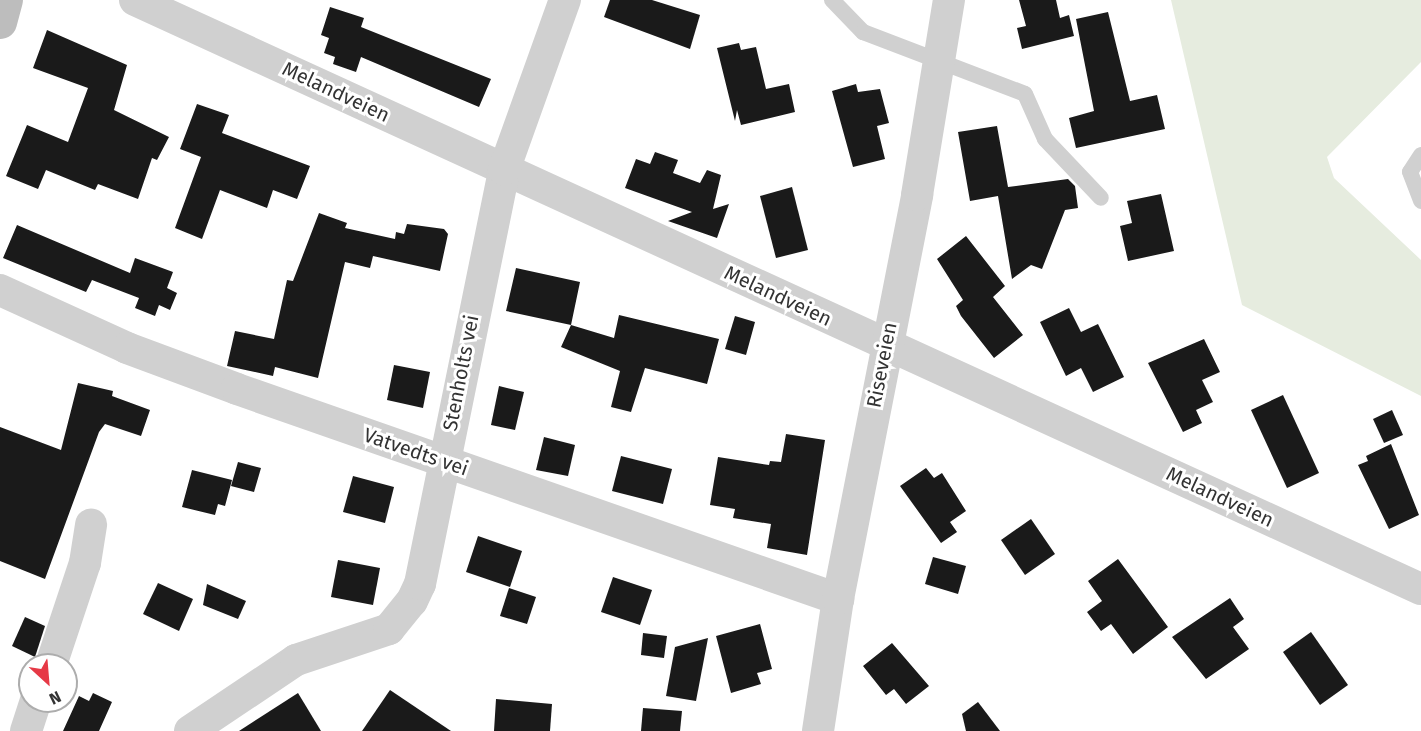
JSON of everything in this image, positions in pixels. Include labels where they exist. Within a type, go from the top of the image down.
[{"type":"street","points":[[0,22],[6,0]]},
{"type":"street","name":"Melandveien","points":[[135,0],[1421,589]]},
{"type":"street","name":"Stenholts vei","points":[[190,731],[271,673],[296,660],[376,635],[401,617],[420,584],[504,170],[565,0]]},
{"type":"street","name":"Riseveien","points":[[818,731],[838,599],[949,0]]},
{"type":"street","name":"Vatvedts vei","points":[[0,290],[127,348],[443,462],[838,599]]},
{"type":"street","points":[[55,653],[86,563],[91,524]]},
{"type":"street","points":[[26,731],[32,713]]},
{"type":"lane","points":[[831,0],[863,32],[1025,94],[1045,139],[1101,198]]},
{"type":"lane","points":[[1421,155],[1410,172],[1421,201]]},
{"type":"shaded area","points":[[1171,0],[1421,0],[1421,62],[1327,157],[1334,178],[1421,260],[1421,396],[1242,305]]},
{"type":"building","points":[[610,0],[652,0],[700,15],[690,49],[604,17]]},
{"type":"building","points":[[1019,0],[1056,0],[1060,18],[1069,15],[1074,36],[1022,49],[1017,28],[1026,26]]},
{"type":"building","points":[[330,7],[364,18],[361,27],[491,79],[479,107],[361,57],[356,72],[333,64],[335,57],[324,53],[329,38],[321,35]]},
{"type":"building","points":[[1108,12],[1130,101],[1157,95],[1165,129],[1076,148],[1069,118],[1094,111],[1076,19]]},
{"type":"building","points":[[47,30],[127,65],[114,110],[169,137],[157,160],[152,158],[138,199],[98,184],[95,190],[46,170],[38,189],[6,176],[27,125],[68,142],[88,88],[33,68]]},
{"type":"building","points":[[739,43],[741,50],[756,47],[766,89],[789,84],[795,112],[741,125],[737,110],[735,121],[717,48]]},
{"type":"building","points":[[856,84],[858,92],[880,89],[889,123],[877,126],[885,159],[853,167],[832,91]]},
{"type":"building","points":[[197,104],[229,115],[222,133],[310,166],[297,199],[273,190],[267,208],[220,190],[202,239],[175,228],[201,157],[180,149]]},
{"type":"building","points":[[997,126],[1008,187],[1068,179],[1075,186],[1078,208],[1065,210],[1042,269],[1031,265],[1012,279],[998,196],[970,201],[958,132]]},
{"type":"building","points":[[655,152],[678,160],[673,173],[700,183],[707,170],[721,175],[713,209],[729,204],[717,238],[668,221],[692,212],[625,188],[636,159],[650,164]]},
{"type":"building","points":[[792,187],[808,250],[776,258],[760,196]]},
{"type":"building","points":[[1161,194],[1174,251],[1128,261],[1120,226],[1132,223],[1127,201]]},
{"type":"building","points":[[319,213],[347,223],[345,228],[395,239],[396,232],[404,234],[407,224],[444,229],[448,234],[440,271],[373,256],[370,268],[345,262],[318,378],[275,367],[273,376],[227,366],[235,331],[274,339],[287,280],[293,281]]},
{"type":"building","points":[[17,225],[130,273],[135,258],[173,272],[167,288],[177,293],[170,310],[159,305],[155,316],[135,308],[139,298],[92,280],[86,292],[3,258]]},
{"type":"building","points":[[966,236],[1005,286],[993,297],[1023,335],[994,358],[961,316],[956,306],[963,300],[937,259]]},
{"type":"building","points":[[516,268],[580,282],[571,325],[506,311]]},
{"type":"building","points":[[1069,308],[1081,332],[1098,324],[1124,377],[1093,392],[1081,368],[1066,376],[1040,322]]},
{"type":"building","points":[[619,315],[719,339],[707,384],[645,368],[631,412],[611,407],[620,371],[561,347],[571,325],[614,338]]},
{"type":"building","points":[[735,316],[755,322],[746,355],[725,349]]},
{"type":"building","points":[[1204,339],[1220,372],[1202,380],[1213,402],[1196,410],[1202,423],[1183,432],[1148,363]]},
{"type":"building","points":[[394,365],[430,372],[423,408],[387,400]]},
{"type":"building","points":[[78,383],[113,391],[112,396],[150,410],[141,436],[105,424],[99,432],[45,579],[0,561],[0,427],[61,450]]},
{"type":"building","points":[[499,386],[524,392],[515,430],[491,425]]},
{"type":"building","points":[[1283,395],[1319,473],[1287,488],[1251,410]]},
{"type":"building","points":[[1392,410],[1403,435],[1384,443],[1373,419]]},
{"type":"building","points":[[786,434],[825,440],[807,555],[767,548],[771,524],[733,518],[735,509],[710,505],[718,457],[769,465],[770,461],[781,462]]},
{"type":"building","points":[[544,437],[575,445],[568,476],[536,470]]},
{"type":"building","points":[[1391,444],[1419,515],[1389,529],[1358,465],[1368,461],[1366,456]]},
{"type":"building","points":[[621,456],[672,469],[663,504],[612,491]]},
{"type":"building","points":[[238,462],[261,468],[254,492],[231,486]]},
{"type":"building","points":[[926,468],[934,478],[942,473],[966,511],[950,522],[957,532],[941,543],[900,486]]},
{"type":"building","points":[[192,470],[232,480],[225,506],[218,504],[215,515],[182,507]]},
{"type":"building","points":[[353,476],[394,487],[385,523],[343,512]]},
{"type":"building","points":[[1031,519],[1055,554],[1025,575],[1001,540]]},
{"type":"building","points":[[478,536],[522,551],[510,587],[466,572]]},
{"type":"building","points":[[933,557],[966,566],[958,594],[925,584]]},
{"type":"building","points":[[1118,559],[1168,627],[1133,654],[1111,624],[1101,631],[1087,612],[1102,601],[1088,581]]},
{"type":"building","points":[[338,560],[380,568],[373,605],[331,597]]},
{"type":"building","points":[[613,577],[652,590],[640,625],[601,612]]},
{"type":"building","points":[[158,583],[193,599],[179,631],[143,614]]},
{"type":"building","points":[[207,584],[246,601],[238,619],[203,605]]},
{"type":"building","points":[[509,588],[536,597],[527,624],[500,616]]},
{"type":"building","points":[[1230,598],[1244,619],[1233,627],[1249,649],[1206,679],[1172,637]]},
{"type":"building","points":[[25,617],[45,626],[36,653],[27,653],[12,646]]},
{"type":"building","points":[[760,624],[772,669],[757,673],[761,684],[731,693],[716,636]]},
{"type":"building","points":[[1311,632],[1348,685],[1320,705],[1283,652]]},
{"type":"building","points":[[643,633],[667,636],[664,658],[641,655]]},
{"type":"building","points":[[708,638],[696,701],[666,696],[675,647]]},
{"type":"building","points":[[892,643],[929,686],[906,704],[894,689],[886,695],[863,666]]},
{"type":"building","points":[[390,690],[451,731],[362,731]]},
{"type":"building","points":[[93,693],[112,702],[99,731],[63,731],[71,713],[78,713],[79,696],[89,701]]},
{"type":"building","points":[[298,693],[321,731],[239,731]]},
{"type":"building","points":[[496,699],[552,704],[550,731],[494,731]]},
{"type":"building","points":[[978,702],[1000,731],[966,731],[962,714]]},
{"type":"building","points":[[643,708],[682,711],[680,731],[641,731]]}]
